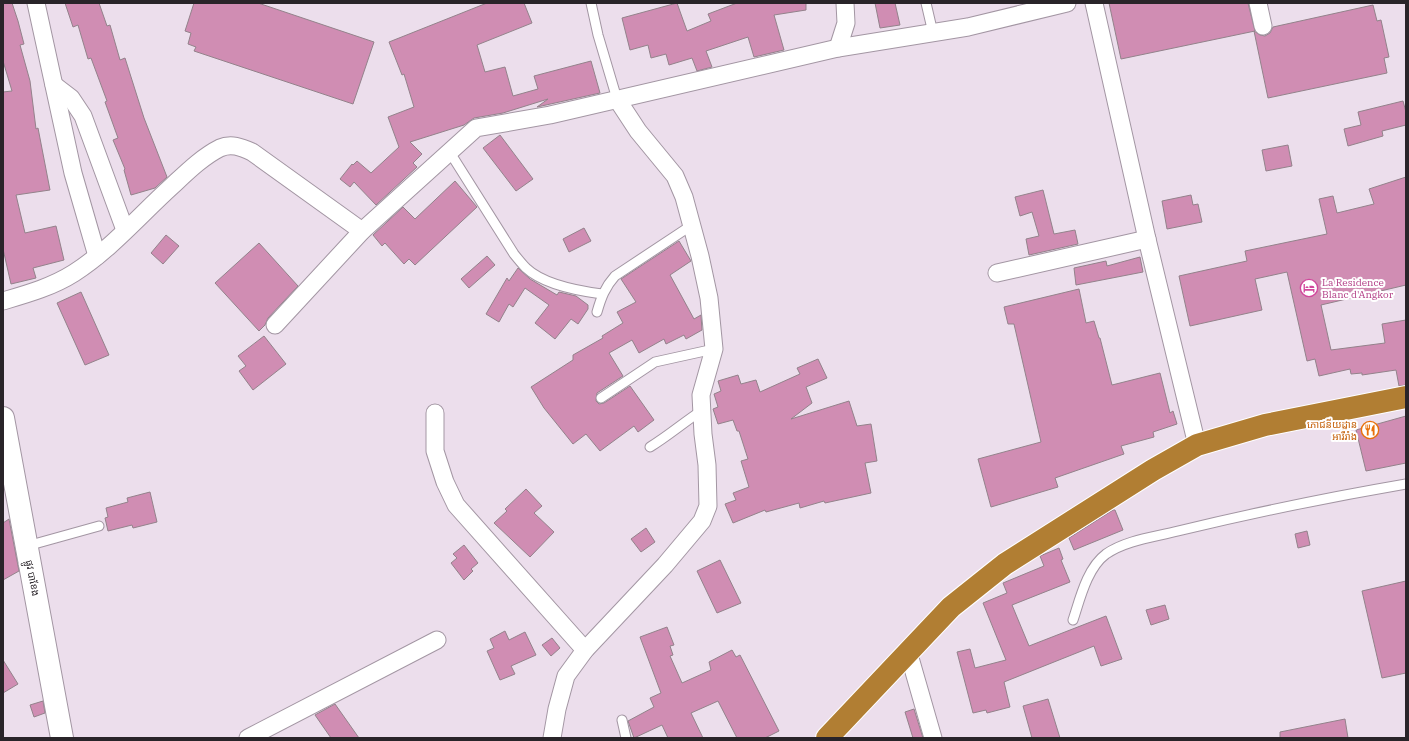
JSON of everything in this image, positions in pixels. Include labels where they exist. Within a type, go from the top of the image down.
[{"type":"highway","points":[[827,738],[951,607],[1005,564],[1110,495],[1196,445],[1264,424],[1406,397]]},
{"type":"street","points":[[36,3],[73,173],[97,256]]},
{"type":"street","points":[[838,48],[846,23],[846,3]]},
{"type":"street","points":[[275,325],[362,231],[476,128],[550,115],[838,48],[968,26],[1067,3]]},
{"type":"street","points":[[1094,3],[1147,239],[1196,445]]},
{"type":"street","points":[[1258,3],[1264,26]]},
{"type":"street","points":[[54,85],[71,98],[83,116],[125,230]]},
{"type":"street","points":[[552,738],[557,709],[566,676],[585,650],[665,565],[702,521],[708,506],[709,494],[701,411],[701,395],[714,349],[709,298],[692,225],[684,197],[675,176],[638,131],[617,100]]},
{"type":"street","points":[[3,301],[44,288],[74,273],[97,256],[191,169],[220,148],[229,146],[240,147],[252,152],[362,231]]},
{"type":"street","points":[[997,273],[1147,239]]},
{"type":"street","points":[[435,413],[435,451],[445,482],[456,505],[585,650]]},
{"type":"street","name":"ផ្លូវ បាខែង","points":[[3,418],[6,449],[27,546],[62,738]]},
{"type":"street","points":[[248,738],[437,640]]},
{"type":"street","points":[[908,651],[933,738]]},
{"type":"lane","points":[[591,3],[598,35],[617,100]]},
{"type":"lane","points":[[926,3],[933,32]]},
{"type":"lane","points":[[449,151],[514,254],[527,269],[546,281],[576,291],[602,294]]},
{"type":"lane","points":[[597,312],[602,294],[607,285],[616,276],[692,225]]},
{"type":"lane","points":[[601,398],[655,362],[714,349]]},
{"type":"lane","points":[[650,447],[665,438],[678,426],[701,411]]},
{"type":"lane","points":[[1073,620],[1083,590],[1095,566],[1106,555],[1120,546],[1219,521],[1406,484]]},
{"type":"lane","points":[[27,546],[99,526]]},
{"type":"lane","points":[[622,720],[626,738]]},
{"type":"building","points":[[3,3],[12,3],[24,44],[20,45],[30,81],[36,129],[38,128],[50,190],[16,195],[25,233],[56,226],[64,260],[33,268],[36,278],[11,284],[3,249],[3,92],[12,91],[3,61]]},
{"type":"building","points":[[65,3],[99,3],[107,26],[110,25],[120,60],[125,58],[144,118],[167,177],[155,188],[131,195],[125,169],[113,140],[118,138],[105,102],[107,101],[91,58],[88,59],[78,25],[73,27]]},
{"type":"building","points":[[194,3],[258,3],[374,42],[353,104],[194,51],[196,47],[188,44],[191,33],[185,31]]},
{"type":"building","points":[[487,3],[524,3],[532,23],[477,45],[485,72],[505,67],[513,96],[538,89],[534,76],[591,61],[600,93],[537,107],[548,99],[503,113],[474,118],[464,125],[410,142],[422,154],[413,163],[417,167],[376,205],[354,182],[350,187],[340,179],[352,164],[353,165],[357,161],[371,173],[399,147],[388,117],[414,107],[404,74],[402,75],[389,42]]},
{"type":"building","points":[[677,3],[687,31],[711,21],[708,14],[737,3],[806,3],[806,10],[774,15],[784,50],[754,57],[748,37],[706,51],[712,67],[697,71],[692,58],[669,65],[666,54],[651,58],[648,45],[630,50],[622,18]]},
{"type":"building","points":[[875,3],[895,3],[900,25],[880,28]]},
{"type":"building","points":[[1109,3],[1248,3],[1255,31],[1121,59]]},
{"type":"building","points":[[1373,5],[1377,21],[1381,20],[1389,57],[1384,58],[1387,73],[1268,98],[1254,31],[1265,36],[1270,33],[1273,27]]},
{"type":"building","points":[[1403,101],[1406,112],[1406,125],[1382,131],[1383,136],[1348,146],[1344,129],[1361,125],[1358,112]]},
{"type":"building","points":[[500,135],[533,179],[516,191],[483,148]]},
{"type":"building","points":[[1288,145],[1292,166],[1266,171],[1262,150]]},
{"type":"building","points":[[1406,177],[1406,285],[1321,305],[1331,350],[1385,343],[1382,324],[1406,320],[1406,385],[1399,386],[1396,370],[1362,375],[1362,373],[1351,374],[1350,369],[1319,376],[1315,359],[1307,361],[1287,272],[1255,279],[1262,310],[1190,326],[1179,276],[1247,261],[1245,251],[1327,234],[1319,199],[1333,196],[1337,213],[1374,204],[1369,189]]},
{"type":"building","points":[[455,181],[477,207],[415,265],[409,259],[404,264],[385,243],[382,246],[373,235],[403,207],[415,219]]},
{"type":"building","points":[[1043,190],[1054,234],[1075,230],[1078,244],[1029,255],[1026,239],[1039,236],[1032,212],[1020,216],[1015,197]]},
{"type":"building","points":[[1191,195],[1193,205],[1198,204],[1202,222],[1167,229],[1162,201]]},
{"type":"building","points":[[584,228],[591,241],[569,252],[563,239]]},
{"type":"building","points":[[166,235],[179,246],[163,264],[151,253]]},
{"type":"building","points":[[679,241],[691,261],[670,275],[694,319],[701,315],[702,330],[686,339],[684,335],[666,344],[664,339],[639,353],[632,340],[609,353],[623,376],[597,393],[596,401],[599,404],[604,403],[630,386],[654,420],[638,432],[634,426],[600,451],[586,434],[573,444],[544,408],[531,387],[573,360],[573,355],[603,338],[602,336],[623,323],[617,312],[636,302],[621,279]]},
{"type":"building","points":[[259,243],[298,286],[268,318],[265,325],[259,331],[215,283]]},
{"type":"building","points":[[487,256],[495,265],[469,288],[461,279]]},
{"type":"building","points":[[1140,257],[1143,272],[1076,285],[1074,268],[1106,261],[1107,266]]},
{"type":"building","points":[[518,268],[530,279],[557,295],[559,292],[576,296],[588,305],[588,309],[578,324],[571,319],[555,339],[535,323],[549,305],[525,288],[513,307],[509,304],[499,322],[486,314],[507,278],[509,281]]},
{"type":"building","points":[[1079,289],[1086,323],[1094,321],[1112,385],[1160,373],[1170,413],[1173,411],[1177,424],[1153,432],[1154,437],[1121,446],[1124,454],[1055,478],[1058,487],[991,507],[978,459],[1041,442],[1014,324],[1008,324],[1004,307]]},
{"type":"building","points":[[81,292],[109,355],[85,365],[57,303]]},
{"type":"building","points":[[264,336],[286,364],[253,390],[239,371],[246,366],[238,356]]},
{"type":"building","points":[[818,359],[827,378],[806,387],[812,403],[791,419],[849,401],[857,426],[871,424],[877,461],[865,463],[871,493],[825,503],[824,501],[800,508],[799,503],[766,512],[765,510],[733,523],[725,504],[736,500],[733,493],[749,487],[741,461],[748,459],[739,431],[737,431],[733,420],[718,424],[713,409],[718,407],[714,394],[721,391],[718,381],[738,375],[741,384],[756,380],[760,392],[800,374],[797,368]]},
{"type":"building","points":[[1406,416],[1406,463],[1366,471],[1356,430]]},
{"type":"building","points":[[526,489],[542,506],[534,513],[554,532],[530,557],[494,523],[507,511],[505,509]]},
{"type":"building","points":[[150,492],[157,522],[133,528],[132,525],[108,531],[105,518],[108,517],[106,508],[128,502],[127,498]]},
{"type":"building","points":[[1115,510],[1123,530],[1074,550],[1069,538]]},
{"type":"building","points":[[9,519],[19,571],[3,580],[3,523]]},
{"type":"building","points":[[646,528],[655,542],[641,552],[631,539]]},
{"type":"building","points":[[1307,531],[1310,545],[1298,548],[1295,534]]},
{"type":"building","points":[[464,545],[478,563],[471,569],[473,571],[464,580],[451,563],[457,558],[453,554]]},
{"type":"building","points":[[1059,548],[1063,559],[1061,560],[1070,582],[1012,605],[1029,646],[1106,616],[1122,659],[1101,666],[1094,646],[1004,682],[1010,707],[987,713],[986,710],[973,713],[957,652],[970,649],[975,668],[1006,660],[983,603],[1007,593],[1003,583],[1044,566],[1040,556]]},
{"type":"building","points":[[720,560],[741,603],[717,613],[697,571]]},
{"type":"building","points":[[1406,581],[1406,673],[1382,678],[1362,591]]},
{"type":"building","points":[[1165,605],[1169,619],[1151,625],[1146,610]]},
{"type":"building","points":[[667,627],[674,645],[670,646],[673,655],[670,656],[682,683],[711,670],[709,662],[732,650],[736,657],[740,655],[779,731],[765,738],[737,738],[718,701],[691,713],[703,738],[668,738],[662,725],[634,738],[628,721],[654,707],[650,698],[661,693],[640,637]]},
{"type":"building","points":[[505,631],[509,640],[525,632],[536,655],[511,666],[515,674],[500,680],[487,651],[494,648],[490,639]]},
{"type":"building","points":[[552,638],[560,648],[551,656],[542,645]]},
{"type":"building","points":[[3,660],[18,684],[3,693]]},
{"type":"building","points":[[1048,699],[1060,738],[1032,738],[1023,706]]},
{"type":"building","points":[[43,701],[45,713],[34,717],[30,705]]},
{"type":"building","points":[[335,704],[359,738],[331,738],[315,715]]},
{"type":"building","points":[[914,709],[923,738],[913,738],[905,712]]},
{"type":"building","points":[[1345,719],[1348,738],[1280,738],[1280,732]]},
{"type":"place","name":"La Residence Blanc d'Angkor","points":[[1309,288]]},
{"type":"place","name":"ភោជនីយដ្ឋាន អារីរាំង","points":[[1370,430]]}]
